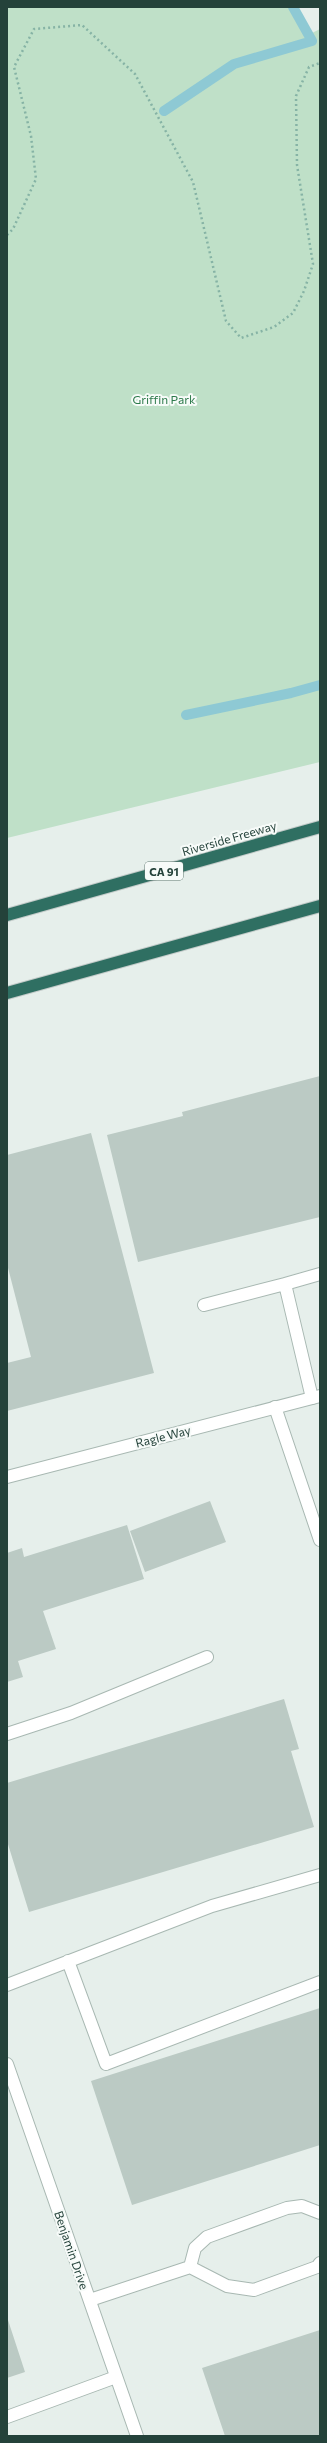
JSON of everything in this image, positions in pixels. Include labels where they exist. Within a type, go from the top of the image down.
[{"type":"highway","name":"Riverside Freeway","points":[[7,915],[320,827]]},
{"type":"highway","points":[[7,994],[320,906]]},
{"type":"street","points":[[204,1305],[320,1274]]},
{"type":"street","points":[[285,1284],[316,1397]]},
{"type":"street","name":"Ragle Way","points":[[7,1477],[316,1397]]},
{"type":"street","points":[[275,1407],[320,1540]]},
{"type":"street","points":[[7,1734],[71,1712],[207,1657]]},
{"type":"street","points":[[7,1985],[212,1906],[320,1875]]},
{"type":"street","points":[[68,1961],[106,2064],[320,1982]]},
{"type":"street","name":"Benjamin Drive","points":[[7,2064],[137,2436]]},
{"type":"street","points":[[190,2267],[195,2248],[207,2237],[287,2208],[302,2206],[320,2213]]},
{"type":"street","points":[[90,2300],[190,2267],[227,2286],[254,2290],[320,2263]]},
{"type":"street","points":[[7,2417],[116,2377]]},
{"type":"path","points":[[7,235],[13,229],[36,179],[31,136],[14,67],[34,29],[82,25],[136,74],[192,182],[226,321],[241,338],[274,327],[293,313],[304,291],[313,264],[297,165],[296,96],[309,68],[320,63]]},
{"type":"green space","name":"Griffin Park","points":[[7,7],[298,7],[308,35],[320,29],[320,762],[7,838]]},
{"type":"building","points":[[320,1076],[320,1217],[138,1262],[107,1135],[183,1116],[182,1112]]},
{"type":"building","points":[[91,1133],[154,1373],[7,1411],[7,1363],[31,1357],[7,1264],[7,1155]]},
{"type":"building","points":[[210,1501],[226,1542],[145,1572],[130,1531]]},
{"type":"building","points":[[127,1525],[144,1579],[43,1611],[56,1649],[18,1661],[23,1677],[7,1682],[7,1553],[22,1548],[24,1557]]},
{"type":"building","points":[[284,1699],[299,1749],[291,1751],[314,1827],[29,1912],[7,1841],[7,1783]]},
{"type":"building","points":[[320,2008],[320,2145],[132,2205],[91,2081]]},
{"type":"building","points":[[7,2317],[25,2372],[7,2378]]},
{"type":"building","points":[[320,2330],[320,2436],[225,2436],[202,2368]]},
{"type":"waterway","points":[[164,111],[234,64],[312,41],[293,7]]},
{"type":"waterway","points":[[186,715],[291,693],[320,685]]}]
